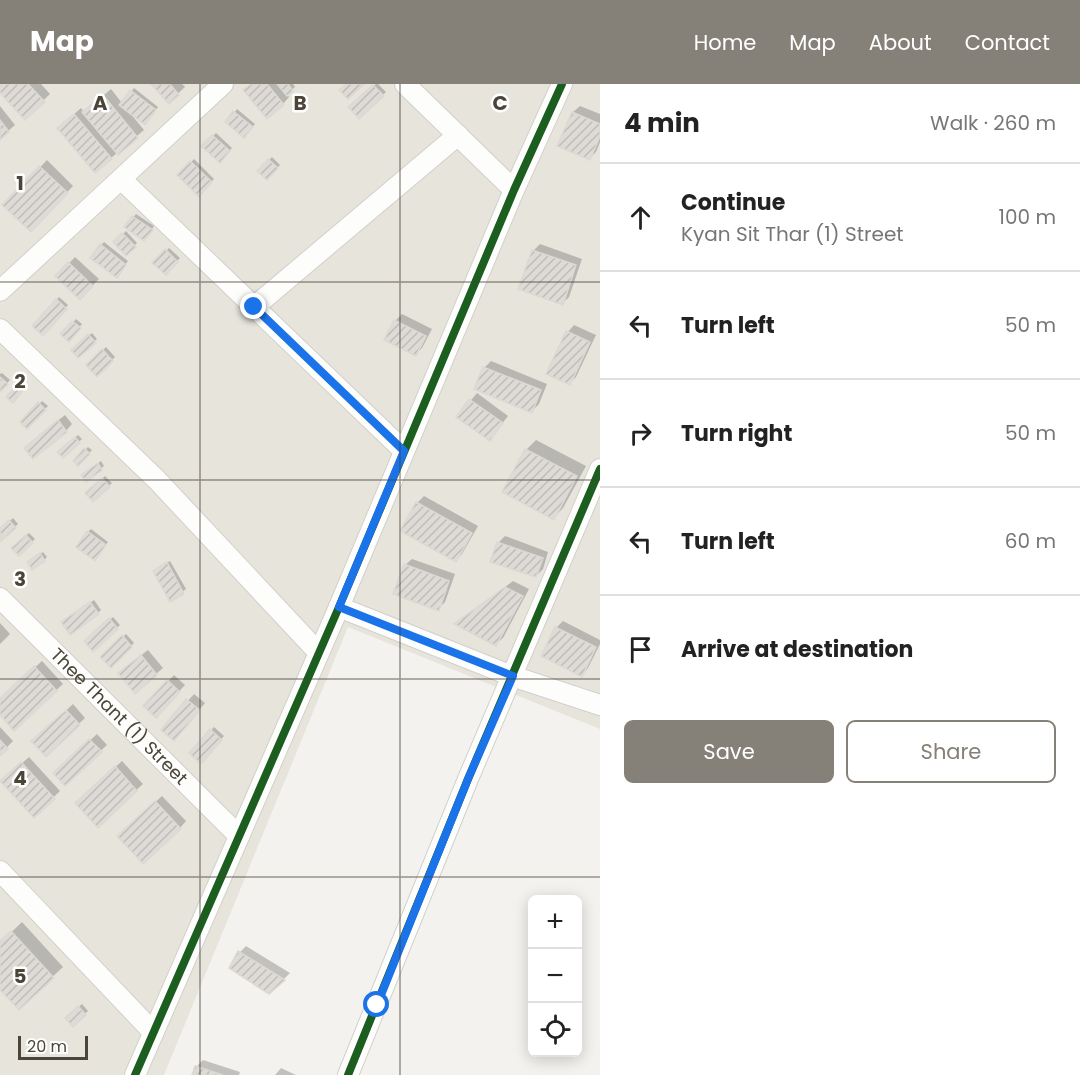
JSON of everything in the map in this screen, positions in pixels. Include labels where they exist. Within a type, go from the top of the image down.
[{"type":"street","points":[[0,291],[223,84]]},
{"type":"street","points":[[405,84],[514,190]]},
{"type":"street","points":[[135,1075],[339,607],[514,190],[562,84]]},
{"type":"street","points":[[254,307],[458,135]]},
{"type":"street","points":[[121,179],[404,451]]},
{"type":"street","points":[[0,328],[157,480],[319,652]]},
{"type":"street","points":[[348,1075],[468,779],[600,469]]},
{"type":"street","name":"Thee Thant (1) Street","points":[[0,598],[239,836]]},
{"type":"street","points":[[339,607],[513,676],[600,705]]},
{"type":"street","points":[[0,871],[153,1032]]},
{"type":"shaded area","points":[[0,84],[600,84],[600,729],[348,627],[164,1075],[0,1075]]},
{"type":"building","points":[[1,84],[28,84],[45,102],[25,120],[0,93]]},
{"type":"building","points":[[151,84],[170,84],[179,95],[169,104]]},
{"type":"building","points":[[251,84],[267,84],[284,105],[267,119],[243,90]]},
{"type":"building","points":[[277,84],[288,84],[293,91],[287,96]]},
{"type":"building","points":[[346,84],[364,84],[348,99],[339,90]]},
{"type":"building","points":[[373,85],[384,96],[359,119],[348,107]]},
{"type":"building","points":[[130,90],[156,110],[145,125],[119,105]]},
{"type":"building","points":[[103,95],[138,138],[118,155],[82,112]]},
{"type":"building","points":[[233,111],[253,127],[244,138],[225,122]]},
{"type":"building","points":[[572,112],[600,124],[600,136],[590,160],[557,146]]},
{"type":"building","points":[[74,114],[112,159],[95,173],[57,128]]},
{"type":"building","points":[[0,120],[9,132],[0,140]]},
{"type":"building","points":[[212,135],[230,151],[220,163],[201,146]]},
{"type":"building","points":[[268,159],[278,168],[267,180],[257,171]]},
{"type":"building","points":[[190,161],[212,182],[199,197],[177,175]]},
{"type":"building","points":[[39,166],[68,193],[31,232],[2,205]]},
{"type":"building","points":[[132,216],[153,230],[144,241],[124,227]]},
{"type":"building","points":[[122,233],[136,247],[126,256],[113,242]]},
{"type":"building","points":[[100,244],[126,265],[117,278],[90,258]]},
{"type":"building","points":[[165,249],[178,262],[166,275],[152,263]]},
{"type":"building","points":[[532,250],[576,265],[563,305],[518,289]]},
{"type":"building","points":[[68,262],[93,286],[80,300],[55,276]]},
{"type":"building","points":[[56,299],[67,309],[43,336],[32,326]]},
{"type":"building","points":[[394,320],[426,336],[416,356],[384,340]]},
{"type":"building","points":[[72,321],[81,328],[69,342],[60,334]]},
{"type":"building","points":[[566,331],[590,342],[570,385],[546,374]]},
{"type":"building","points":[[88,334],[96,343],[78,358],[71,350]]},
{"type":"building","points":[[102,349],[113,361],[97,377],[86,365]]},
{"type":"building","points":[[483,367],[541,390],[532,413],[474,389]]},
{"type":"building","points":[[0,377],[8,384],[0,392]]},
{"type":"building","points":[[15,387],[22,392],[13,403],[6,397]]},
{"type":"building","points":[[469,399],[503,423],[490,441],[456,417]]},
{"type":"building","points":[[38,402],[46,410],[27,429],[20,422]]},
{"type":"building","points":[[58,420],[67,432],[33,459],[24,448]]},
{"type":"building","points":[[75,437],[80,443],[63,458],[57,452]]},
{"type":"building","points":[[84,448],[90,454],[78,466],[73,461]]},
{"type":"building","points":[[525,449],[577,476],[554,520],[502,492]]},
{"type":"building","points":[[98,463],[102,470],[86,482],[81,475]]},
{"type":"building","points":[[102,478],[110,487],[93,502],[85,493]]},
{"type":"building","points":[[416,502],[472,533],[456,562],[400,531]]},
{"type":"building","points":[[9,520],[16,528],[1,541],[0,528]]},
{"type":"building","points":[[87,531],[106,545],[95,561],[76,547]]},
{"type":"building","points":[[26,535],[33,543],[19,556],[11,548]]},
{"type":"building","points":[[497,542],[543,558],[536,577],[490,562]]},
{"type":"building","points":[[40,553],[45,561],[32,570],[27,562]]},
{"type":"building","points":[[167,562],[184,594],[170,602],[153,571]]},
{"type":"building","points":[[404,564],[449,581],[439,611],[393,594]]},
{"type":"building","points":[[505,587],[523,596],[496,646],[454,624]]},
{"type":"building","points":[[90,602],[99,614],[70,635],[61,622]]},
{"type":"building","points":[[109,618],[118,629],[93,652],[84,641]]},
{"type":"building","points":[[555,627],[596,647],[582,677],[541,656]]},
{"type":"building","points":[[122,635],[132,647],[111,668],[100,657]]},
{"type":"building","points":[[141,655],[157,675],[135,694],[118,673]]},
{"type":"building","points":[[34,666],[57,691],[14,731],[0,715],[0,698]]},
{"type":"building","points":[[167,680],[180,692],[156,718],[143,706]]},
{"type":"building","points":[[186,699],[200,710],[174,741],[161,730]]},
{"type":"building","points":[[66,710],[80,725],[46,757],[31,741]]},
{"type":"building","points":[[210,729],[222,740],[201,764],[189,753]]},
{"type":"building","points":[[89,739],[102,752],[65,786],[53,773]]},
{"type":"building","points":[[0,740],[8,749],[0,756]]},
{"type":"building","points":[[21,762],[55,799],[34,818],[0,781]]},
{"type":"building","points":[[115,766],[137,791],[98,828],[75,803]]},
{"type":"building","points":[[155,801],[181,829],[143,864],[117,836]]},
{"type":"building","points":[[11,931],[54,978],[19,1010],[0,990],[0,941]]},
{"type":"building","points":[[238,951],[285,980],[269,994],[229,968]]},
{"type":"building","points":[[78,1006],[86,1015],[73,1027],[65,1018]]},
{"type":"building","points":[[195,1066],[223,1075],[192,1075]]},
{"type":"cycle path","points":[[135,1075],[339,607],[514,190],[562,84]]},
{"type":"cycle path","points":[[348,1075],[468,779],[600,469]]},
{"type":"route","points":[[254,307],[404,451],[339,607],[513,676],[468,779],[377,1005]]}]
